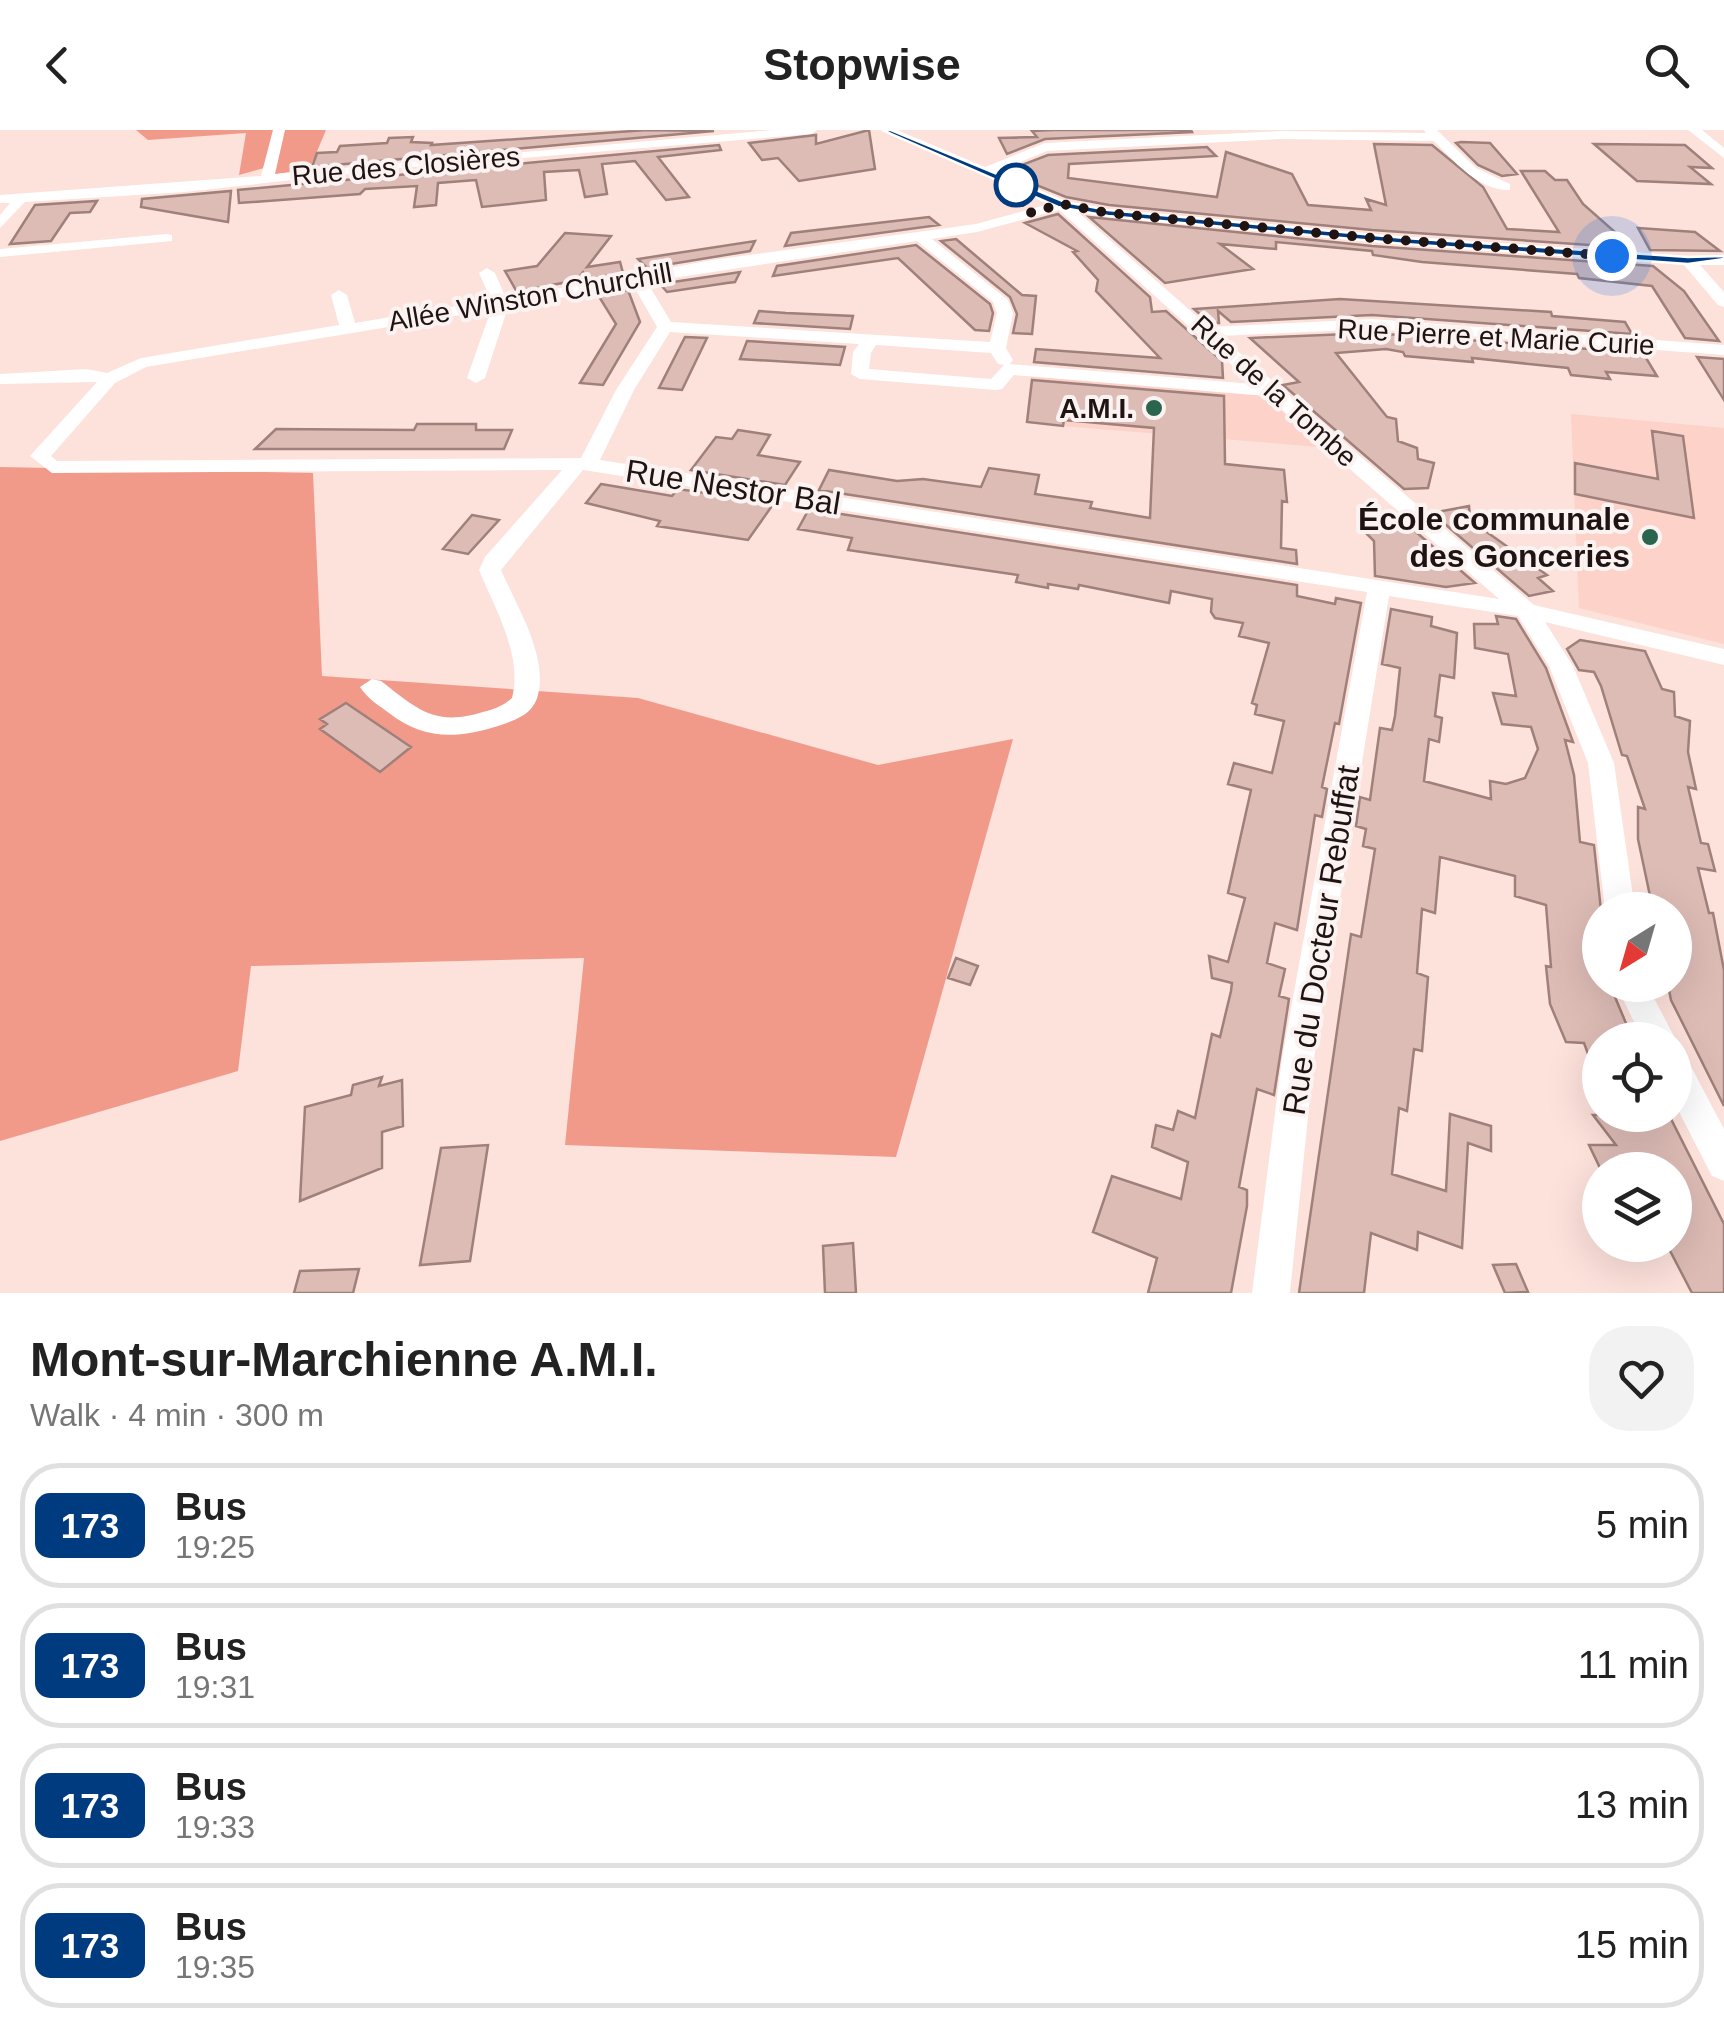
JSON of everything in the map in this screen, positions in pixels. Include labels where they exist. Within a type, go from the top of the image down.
[{"type":"street","points":[[267,178],[279,130]]},
{"type":"street","name":"Rue des Closières","points":[[0,199],[185,188],[811,130]]},
{"type":"street","name":"Rue de la Tombe","points":[[887,130],[1062,204],[1526,610],[1560,666],[1600,763],[1618,892]]},
{"type":"street","points":[[1694,130],[1724,154]]},
{"type":"street","points":[[985,172],[1045,147],[1298,134],[1432,133],[1471,171],[1506,187]]},
{"type":"street","points":[[0,224],[21,198]]},
{"type":"street","points":[[1062,204],[1108,213],[1372,238],[1724,260]]},
{"type":"street","name":"Allée Winston Churchill","points":[[0,379],[86,374],[109,379],[141,362],[712,265],[977,228],[1062,204]]},
{"type":"street","points":[[920,236],[1000,300],[1006,313],[997,348],[1009,369]]},
{"type":"street","points":[[0,253],[168,238]]},
{"type":"street","points":[[1688,260],[1724,302]]},
{"type":"street","points":[[476,378],[500,304],[487,273]]},
{"type":"street","points":[[638,279],[664,327]]},
{"type":"street","points":[[340,295],[348,329]]},
{"type":"street","name":"Rue Pierre et Marie Curie","points":[[1209,332],[1372,324],[1724,350]]},
{"type":"street","points":[[664,327],[997,348]]},
{"type":"street","points":[[372,688],[419,723],[442,730],[472,726],[516,711],[526,695],[526,664],[490,570],[493,562],[583,464],[664,327]]},
{"type":"street","points":[[872,340],[862,352],[860,374],[996,385],[1009,369]]},
{"type":"street","points":[[1009,369],[1273,391]]},
{"type":"street","name":"Rue Nestor Bal","points":[[109,379],[40,456],[52,467],[583,464],[1526,610],[1724,657]]},
{"type":"street","name":"Rue du Docteur Rebuffat","points":[[1271,1293],[1298,1058],[1379,588]]},
{"type":"street","points":[[1692,1103],[1724,1164]]},
{"type":"shaded area","points":[[136,130],[275,130],[264,168],[239,175],[246,133],[148,140]]},
{"type":"shaded area","points":[[282,130],[326,130],[310,168],[272,175]]},
{"type":"shaded area","name":"A.M.I.","points":[[1031,371],[1264,394],[1320,447],[1026,423]]},
{"type":"shaded area","name":"École communale des Gonceries","points":[[1571,414],[1724,428],[1724,644],[1579,608]]},
{"type":"shaded area","points":[[0,467],[313,473],[322,676],[638,698],[878,765],[1013,739],[896,1157],[565,1145],[584,958],[251,966],[238,1071],[0,1141]]},
{"type":"building","points":[[647,130],[714,131],[312,167],[317,153],[337,152],[340,146],[387,143],[389,138],[413,137],[411,142],[431,145]]},
{"type":"building","points":[[869,130],[875,169],[799,181],[778,158],[762,160],[749,143],[816,135],[816,144]]},
{"type":"building","points":[[1032,131],[1192,132],[1045,139],[1007,154],[999,138],[1037,137]]},
{"type":"building","points":[[1456,143],[1490,143],[1517,174],[1502,176],[1478,165]]},
{"type":"building","points":[[1374,144],[1432,145],[1483,187],[1507,229],[1559,232],[1521,171],[1545,171],[1555,180],[1567,180],[1583,204],[1633,248],[1372,230],[1109,205],[1066,197],[1019,178],[1014,168],[1048,155],[1207,147],[1216,156],[1069,164],[1068,178],[1217,197],[1226,152],[1292,174],[1308,205],[1371,210],[1366,199],[1386,205]]},
{"type":"building","points":[[1594,144],[1685,145],[1712,168],[1690,167],[1711,184],[1637,181]]},
{"type":"building","points":[[719,145],[721,150],[658,157],[689,197],[666,200],[635,161],[602,164],[607,194],[585,197],[579,170],[544,172],[546,200],[482,207],[476,180],[438,183],[436,205],[414,207],[417,186],[239,203],[238,190]]},
{"type":"building","points":[[231,191],[228,222],[141,207],[142,199]]},
{"type":"building","points":[[97,201],[90,212],[70,213],[51,241],[10,244],[35,205]]},
{"type":"building","points":[[1058,214],[1150,297],[1152,312],[1166,311],[1222,361],[1223,378],[1034,362],[1036,349],[1160,358],[1096,291],[1098,280],[1073,252],[1077,251],[1025,223]]},
{"type":"building","points":[[929,217],[939,225],[785,246],[791,233]]},
{"type":"building","points":[[1089,217],[1372,246],[1653,266],[1684,291],[1719,341],[1685,338],[1652,286],[1579,278],[1577,274],[1422,262],[1373,255],[1372,251],[1276,242],[1276,249],[1220,244],[1253,269],[1165,283]]},
{"type":"building","points":[[1638,228],[1695,232],[1720,251],[1650,250]]},
{"type":"building","points":[[565,233],[611,236],[587,267],[620,262],[623,273],[588,279],[583,272],[577,280],[517,292],[505,271],[537,266]]},
{"type":"building","points":[[956,239],[1022,295],[1036,296],[1032,334],[1013,333],[1017,314],[1010,297],[941,241]]},
{"type":"building","points":[[755,241],[750,251],[647,268],[638,259]]},
{"type":"building","points":[[916,245],[990,304],[993,313],[989,331],[975,330],[898,258],[773,276],[777,266]]},
{"type":"building","points":[[740,272],[735,282],[667,292],[660,284]]},
{"type":"building","points":[[628,290],[640,322],[603,385],[580,383],[616,324],[598,295]]},
{"type":"building","points":[[1340,299],[1551,312],[1552,316],[1625,322],[1632,334],[1372,315],[1231,322],[1218,311],[1219,323],[1210,323],[1194,309]]},
{"type":"building","points":[[759,311],[853,316],[850,329],[754,323]]},
{"type":"building","points":[[1372,333],[1643,353],[1657,376],[1606,372],[1610,379],[1571,375],[1568,368],[1405,356],[1403,352],[1386,349],[1336,353],[1387,417],[1396,419],[1398,441],[1417,448],[1418,459],[1434,463],[1428,488],[1404,489],[1283,385],[1299,382],[1250,338]]},
{"type":"building","points":[[685,337],[707,338],[682,390],[659,388]]},
{"type":"building","points":[[747,341],[845,347],[840,365],[740,359]]},
{"type":"building","points":[[1697,357],[1724,359],[1724,400]]},
{"type":"building","points":[[1032,380],[1224,396],[1225,464],[1284,470],[1287,502],[1282,501],[1281,548],[1296,550],[1297,564],[819,490],[829,470],[897,481],[923,479],[981,487],[989,468],[1039,475],[1035,494],[1092,502],[1090,508],[1150,518],[1154,428],[1064,420],[1063,426],[1027,422]]},
{"type":"building","points":[[417,424],[476,424],[476,430],[512,430],[504,449],[255,449],[276,429],[414,430]]},
{"type":"building","points":[[738,430],[770,435],[758,455],[800,462],[785,485],[691,470],[716,437],[732,439]]},
{"type":"building","points":[[1652,431],[1683,436],[1694,518],[1575,494],[1575,463],[1658,479]]},
{"type":"building","points":[[601,484],[672,496],[678,489],[774,503],[748,540],[657,526],[660,521],[586,503]]},
{"type":"building","points":[[1469,506],[1470,520],[1547,575],[1538,578],[1553,591],[1529,596],[1432,513]]},
{"type":"building","points":[[809,509],[1297,585],[1297,596],[1335,604],[1336,598],[1361,603],[1339,724],[1335,723],[1322,787],[1327,789],[1322,817],[1315,815],[1297,930],[1275,923],[1267,963],[1285,969],[1279,996],[1289,999],[1274,1095],[1257,1089],[1239,1187],[1247,1190],[1247,1206],[1231,1293],[1148,1293],[1157,1258],[1093,1232],[1112,1176],[1181,1199],[1188,1162],[1152,1147],[1156,1125],[1173,1130],[1178,1111],[1195,1118],[1212,1034],[1220,1037],[1231,991],[1232,983],[1212,978],[1209,956],[1228,962],[1245,898],[1228,893],[1251,790],[1228,784],[1234,763],[1272,773],[1284,721],[1255,714],[1257,705],[1252,703],[1269,643],[1239,636],[1243,623],[1215,618],[1211,612],[1212,599],[1171,591],[1169,603],[1079,585],[1078,589],[1048,584],[1048,588],[1016,582],[1018,575],[848,550],[852,538],[798,529]]},
{"type":"building","points":[[472,515],[499,520],[468,554],[443,549]]},
{"type":"building","points":[[1401,519],[1475,583],[1446,587],[1375,576],[1374,541],[1359,526]]},
{"type":"building","points":[[1391,609],[1432,617],[1431,626],[1457,633],[1454,678],[1440,675],[1435,716],[1442,718],[1439,742],[1429,739],[1424,781],[1491,799],[1490,781],[1506,784],[1525,778],[1538,749],[1531,727],[1502,724],[1493,693],[1516,696],[1508,654],[1475,648],[1474,624],[1498,624],[1496,616],[1516,619],[1546,668],[1573,742],[1565,740],[1574,775],[1580,842],[1594,845],[1599,892],[1582,892],[1582,1002],[1617,1002],[1625,1022],[1582,1022],[1582,1043],[1566,1042],[1550,1004],[1546,905],[1515,896],[1515,876],[1440,857],[1435,913],[1422,909],[1417,973],[1428,977],[1422,1051],[1414,1049],[1407,1111],[1399,1108],[1392,1174],[1446,1191],[1450,1114],[1491,1126],[1491,1151],[1468,1143],[1462,1248],[1418,1232],[1417,1250],[1371,1233],[1364,1293],[1299,1293],[1351,934],[1361,937],[1375,849],[1363,846],[1366,829],[1356,826],[1360,797],[1370,800],[1380,728],[1392,730],[1395,716],[1400,668],[1382,664]]},
{"type":"building","points":[[1580,640],[1645,651],[1662,689],[1674,692],[1675,716],[1690,721],[1688,752],[1696,789],[1688,787],[1701,843],[1708,844],[1715,871],[1698,868],[1709,913],[1713,913],[1724,970],[1724,1106],[1692,1042],[1692,1022],[1682,1022],[1672,1002],[1692,1002],[1692,892],[1649,892],[1638,839],[1638,807],[1645,809],[1627,756],[1622,755],[1601,686],[1594,672],[1579,670],[1567,649]]},
{"type":"building","points":[[346,703],[411,747],[380,772],[320,729],[327,724],[320,719]]},
{"type":"building","points":[[956,958],[978,966],[970,985],[948,978]]},
{"type":"building","points":[[382,1077],[379,1086],[402,1080],[403,1126],[382,1132],[382,1168],[300,1201],[305,1107],[351,1095],[353,1085]]},
{"type":"building","points":[[1606,1132],[1678,1132],[1688,1152],[1592,1152],[1589,1145],[1616,1145]]},
{"type":"building","points":[[488,1145],[470,1261],[420,1265],[441,1148]]},
{"type":"building","points":[[1692,1161],[1724,1224],[1724,1293],[1692,1293],[1676,1262],[1692,1262]]},
{"type":"building","points":[[853,1243],[856,1293],[825,1293],[823,1246]]},
{"type":"building","points":[[1516,1264],[1528,1292],[1505,1293],[1493,1265]]},
{"type":"building","points":[[359,1269],[353,1293],[294,1293],[300,1271]]},
{"type":"bus line","name":"173","points":[[887,130],[1062,204],[1108,213],[1405,241],[1688,260],[1724,259]]},
{"type":"place","name":"A.M.I.","points":[[1154,408]]},
{"type":"place","name":"École communale des Gonceries","points":[[1650,537]]},
{"type":"route","points":[[1016,185],[1026,214],[1062,204],[1108,213],[1372,238],[1612,256]]}]
